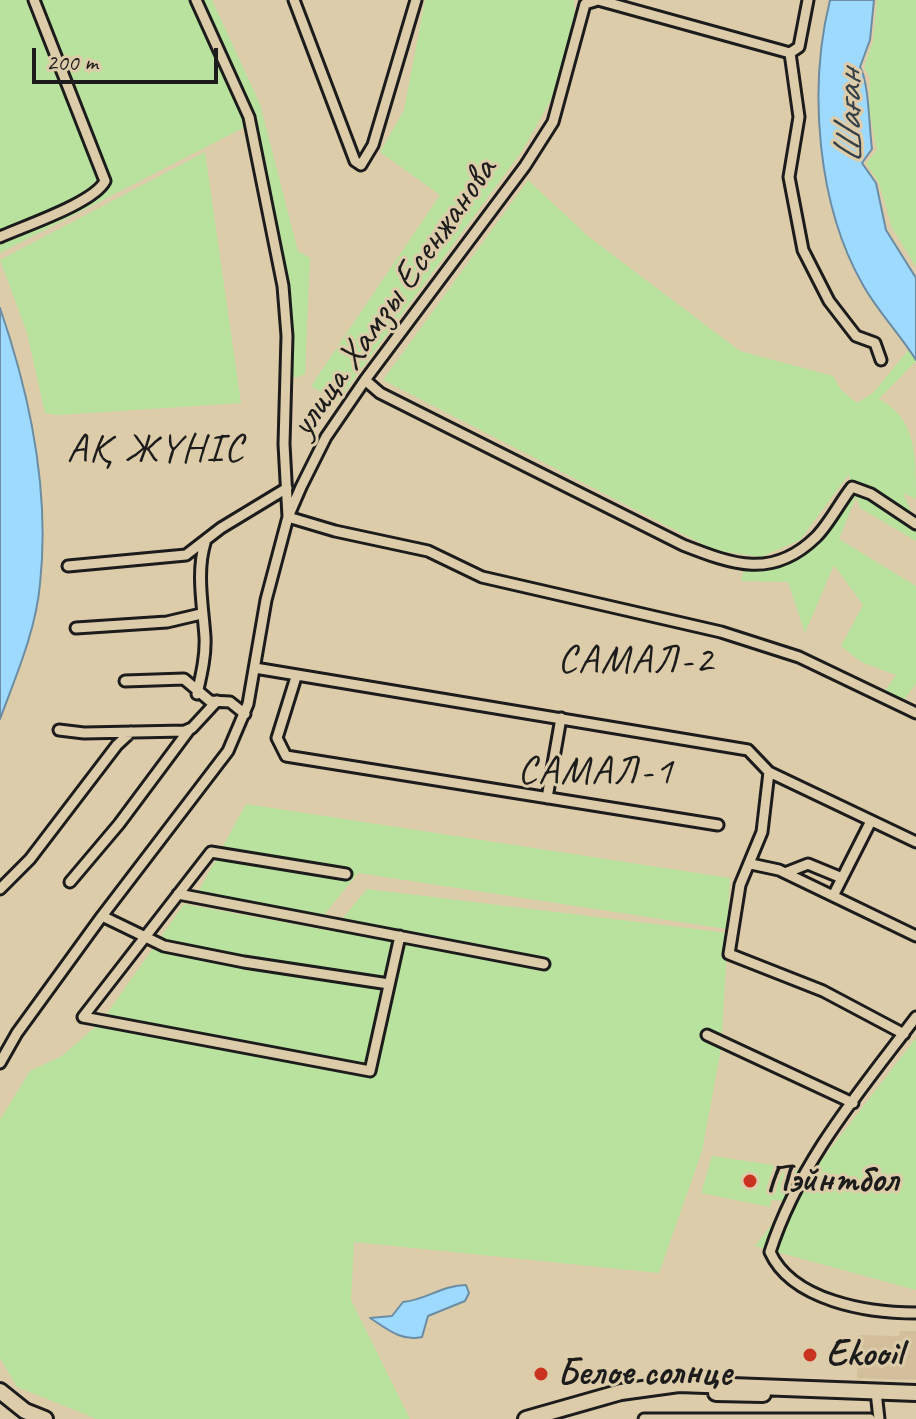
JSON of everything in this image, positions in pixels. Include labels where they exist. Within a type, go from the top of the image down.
[{"type":"highway","points":[[526,1419],[621,1392],[679,1384],[739,1383],[916,1402]]},
{"type":"highway","points":[[558,1419],[626,1401],[684,1393],[877,1396],[916,1393]]},
{"type":"highway","points":[[6,1395],[16,1419]]},
{"type":"highway","points":[[6,1395],[45,1419]]},
{"type":"street","points":[[0,237],[68,208],[102,187],[105,181],[34,0]]},
{"type":"street","points":[[196,0],[249,117],[283,286],[287,336],[284,444],[288,517],[335,531],[428,551],[482,577],[640,612],[799,657],[916,713]]},
{"type":"street","points":[[294,0],[355,161],[361,165],[373,145],[416,0]]},
{"type":"street","name":"улица Хамзы Есенжанова","points":[[0,1063],[17,1033],[102,916],[216,771],[245,714],[266,600],[288,517],[326,437],[525,166],[553,122],[585,4],[598,0],[790,53]]},
{"type":"street","points":[[808,0],[799,47],[790,53],[799,117],[789,177],[803,250],[829,301],[856,336],[875,343],[881,360]]},
{"type":"street","points":[[365,380],[380,393],[683,545],[724,561],[758,567],[799,550],[817,536],[852,487],[871,494],[916,524]]},
{"type":"street","points":[[68,566],[186,555],[287,488]]},
{"type":"street","points":[[197,694],[205,638],[201,614],[202,554],[206,540]]},
{"type":"street","points":[[76,628],[167,622],[201,614]]},
{"type":"street","points":[[255,668],[748,750],[769,772],[916,842]]},
{"type":"street","points":[[296,677],[277,738],[286,756],[718,825]]},
{"type":"street","points":[[125,681],[184,679],[197,694],[230,702],[245,714]]},
{"type":"street","points":[[70,882],[119,824],[189,730],[217,701]]},
{"type":"street","points":[[547,798],[561,718]]},
{"type":"street","points":[[59,730],[189,730]]},
{"type":"street","points":[[0,889],[30,859],[117,745],[131,732]]},
{"type":"street","points":[[769,772],[762,832],[740,885],[729,954],[823,991],[904,1034]]},
{"type":"street","points":[[833,896],[871,821]]},
{"type":"street","points":[[346,874],[211,852],[83,1017],[370,1071],[400,936]]},
{"type":"street","points":[[751,864],[785,873],[916,936]]},
{"type":"street","points":[[785,873],[808,864],[842,878]]},
{"type":"street","points":[[178,894],[544,964]]},
{"type":"street","points":[[102,916],[142,938],[244,962],[389,984]]},
{"type":"street","points":[[916,1017],[810,1160],[784,1211],[770,1252],[783,1272],[821,1295],[865,1308],[916,1313]]},
{"type":"street","points":[[707,1035],[853,1103]]},
{"type":"street","points":[[877,1396],[879,1419]]},
{"type":"street","points":[[644,1419],[870,1419]]},
{"type":"shaded area","points":[[900,1331],[916,1331],[916,1380],[857,1378],[858,1335],[899,1336]]},
{"type":"green space","points":[[0,0],[192,0],[245,117],[245,127],[0,253]]},
{"type":"green space","points":[[201,0],[212,0],[260,104],[298,251],[310,258],[305,374],[295,378],[289,372],[286,277],[261,148],[243,88]]},
{"type":"green space","points":[[425,0],[574,0],[575,15],[551,100],[522,151],[337,402],[311,386],[440,195],[380,152],[404,110]]},
{"type":"green space","points":[[877,0],[916,0],[916,267],[892,228],[879,183],[866,163],[877,150],[869,109],[870,78],[864,67],[873,42]]},
{"type":"green space","points":[[205,152],[241,403],[59,415],[45,413],[27,333],[0,260]]},
{"type":"green space","points":[[528,180],[589,237],[740,351],[833,376],[841,390],[857,403],[873,393],[909,349],[916,361],[879,399],[900,416],[911,440],[916,499],[903,493],[916,523],[916,541],[860,508],[856,497],[839,539],[916,586],[916,683],[902,703],[882,695],[896,675],[861,662],[841,646],[863,605],[834,565],[805,633],[788,582],[741,581],[744,569],[781,564],[809,548],[852,494],[849,474],[800,540],[761,557],[714,550],[383,380]]},
{"type":"green space","points":[[246,804],[730,878],[727,929],[358,873],[324,915],[196,896]]},
{"type":"green space","points":[[367,889],[728,933],[721,1049],[702,1151],[659,1273],[354,1242],[351,1300],[410,1419],[97,1419],[17,1387],[0,1358],[0,1120],[30,1071],[62,1056],[101,1022],[184,904],[332,931]]},
{"type":"green space","points":[[916,1038],[916,1290],[755,1246]]},
{"type":"green space","name":"Пэйнтбол","points":[[712,1156],[801,1169],[784,1201],[772,1200],[770,1207],[701,1193]]},
{"type":"water","name":"Шаған","points":[[830,0],[874,0],[870,40],[860,67],[867,94],[872,149],[862,163],[876,183],[886,230],[916,278],[916,360],[863,285],[835,219],[821,146],[819,108],[819,70]]},
{"type":"water","points":[[0,308],[20,375],[35,444],[40,479],[42,549],[34,618],[0,719]]},
{"type":"water","points":[[466,1285],[469,1293],[465,1301],[428,1316],[422,1337],[401,1336],[370,1318],[392,1316],[403,1302],[449,1287]]},
{"type":"place","name":"Пэйнтбол","points":[[750,1181]]},
{"type":"place","name":"Ekooil","points":[[810,1355]]},
{"type":"place","name":"Белое солнце","points":[[541,1374]]},
{"type":"district","name":"АҚ ЖҮНІС","points":[[156,451]]},
{"type":"district","name":"САМАЛ-2","points":[[636,662]]},
{"type":"district","name":"САМАЛ-1","points":[[596,773]]}]
